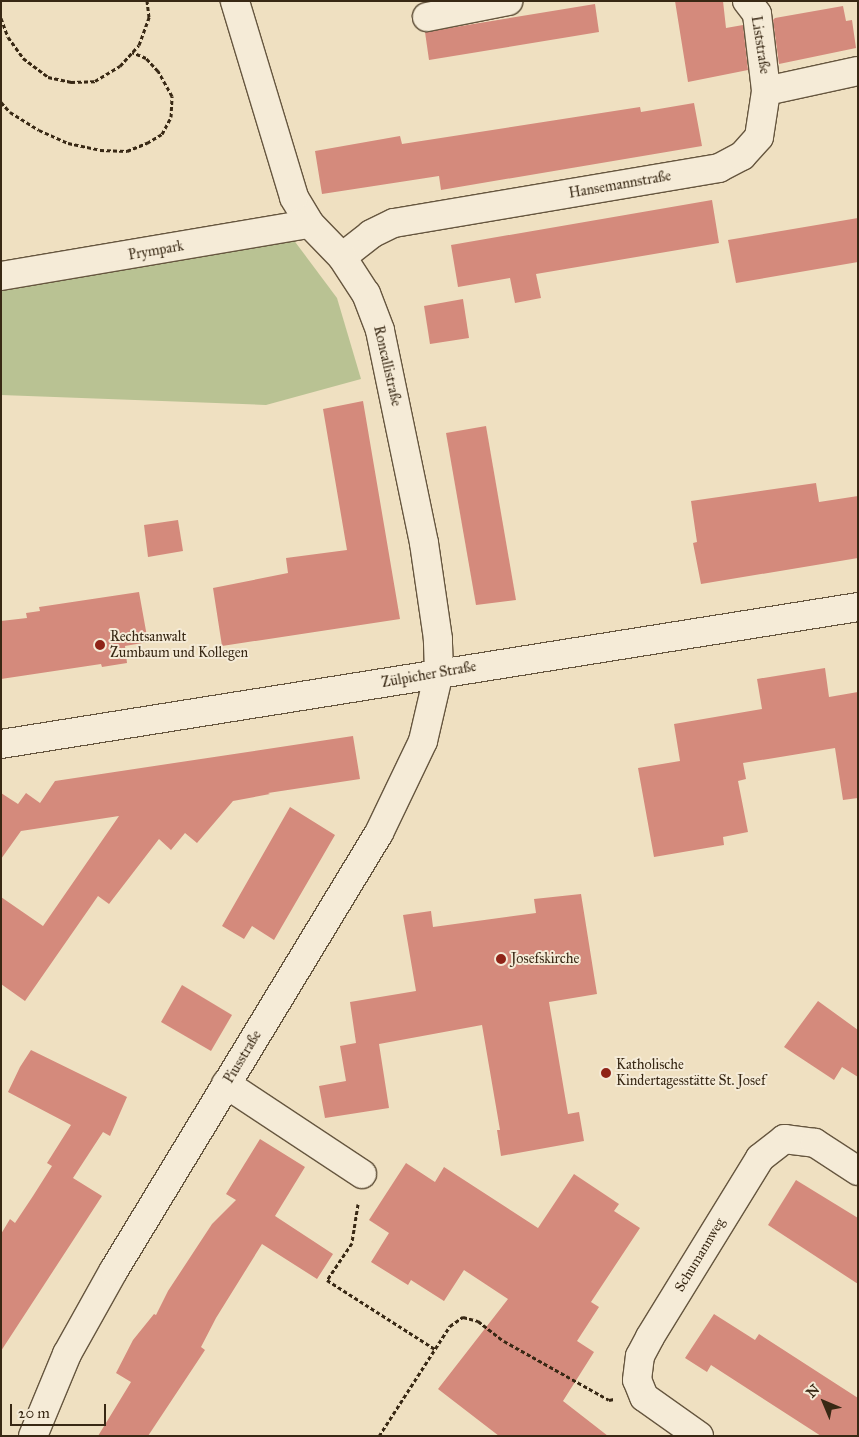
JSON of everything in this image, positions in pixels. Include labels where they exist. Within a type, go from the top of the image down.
[{"type":"street","name":"Roncallistraße","points":[[235,1],[291,188],[310,224],[342,258],[366,294],[380,330],[424,543],[438,639],[439,672]]},
{"type":"street","points":[[427,17],[508,1]]},
{"type":"street","name":"Liststraße","points":[[747,1],[757,14],[766,91]]},
{"type":"street","points":[[766,91],[858,71]]},
{"type":"street","name":"Hansemannstraße","points":[[342,258],[371,234],[394,223],[719,168],[742,156],[759,137],[766,91]]},
{"type":"street","name":"Prympark","points":[[1,276],[310,224]]},
{"type":"street","name":"Zülpicher Straße","points":[[1,744],[342,691],[439,672],[858,607]]},
{"type":"street","name":"Piusstraße","points":[[33,1436],[67,1354],[114,1270],[379,833],[423,741],[439,672]]},
{"type":"street","points":[[226,1084],[362,1174]]},
{"type":"street","name":"Schumannweg","points":[[644,1397],[637,1380],[640,1356],[760,1158],[784,1139],[814,1143],[858,1171]]},
{"type":"street","points":[[644,1397],[699,1436]]},
{"type":"path","points":[[1,18],[8,37],[23,58],[48,76],[71,82],[95,81],[120,66],[139,45],[149,17],[146,1]]},
{"type":"path","points":[[1,102],[17,117],[68,143],[100,150],[127,151],[147,144],[162,134],[171,117],[172,96],[158,71],[146,58],[132,52]]},
{"type":"path","points":[[362,1174],[352,1243],[327,1280],[435,1349]]},
{"type":"path","points":[[379,1436],[450,1326],[463,1317],[478,1321],[504,1341],[609,1400],[644,1397]]},
{"type":"green space","points":[[287,231],[337,298],[361,379],[266,405],[1,395],[1,283]]},
{"type":"building","points":[[675,1],[723,1],[726,28],[743,25],[748,70],[688,82]]},
{"type":"building","points":[[595,4],[599,32],[429,60],[425,32]]},
{"type":"building","points":[[843,6],[846,21],[852,20],[856,48],[779,64],[773,20],[775,18]]},
{"type":"building","points":[[694,103],[702,146],[441,190],[439,176],[322,194],[315,151],[400,136],[402,144],[640,107],[641,112]]},
{"type":"building","points":[[712,200],[719,243],[536,274],[541,298],[515,303],[510,278],[458,287],[451,245]]},
{"type":"building","points":[[858,218],[858,262],[736,283],[728,240]]},
{"type":"building","points":[[463,299],[469,338],[430,344],[424,306]]},
{"type":"building","points":[[363,401],[400,619],[222,646],[213,588],[288,573],[286,558],[347,550],[323,409]]},
{"type":"building","points":[[486,426],[516,600],[476,605],[446,433]]},
{"type":"building","points":[[816,483],[819,502],[858,496],[858,558],[701,584],[693,543],[697,542],[691,501]]},
{"type":"building","points":[[178,520],[183,551],[148,557],[144,525]]},
{"type":"building","points":[[139,592],[148,642],[125,646],[127,663],[102,667],[101,664],[1,679],[1,621],[27,618],[26,613],[40,611],[39,607]]},
{"type":"building","points":[[825,668],[829,697],[858,692],[858,798],[843,800],[835,748],[743,763],[746,779],[738,781],[748,832],[723,837],[724,845],[654,857],[638,768],[680,761],[674,724],[762,709],[757,679]]},
{"type":"building","points":[[353,736],[360,779],[268,793],[270,794],[233,801],[197,843],[185,833],[171,850],[159,839],[109,904],[98,896],[25,1001],[1,984],[1,897],[43,926],[119,816],[21,831],[1,859],[1,793],[18,804],[26,793],[40,803],[55,781]]},
{"type":"building","points":[[290,807],[335,835],[274,940],[252,926],[244,939],[222,926]]},
{"type":"building","points":[[581,894],[597,994],[549,1002],[568,1114],[579,1112],[584,1141],[501,1156],[497,1130],[500,1130],[482,1025],[379,1044],[389,1108],[325,1118],[319,1086],[346,1081],[340,1046],[356,1043],[350,1002],[416,991],[403,915],[431,911],[433,927],[536,913],[534,899]]},
{"type":"building","points":[[182,985],[232,1015],[211,1051],[161,1022]]},
{"type":"building","points":[[818,1001],[858,1030],[858,1077],[842,1067],[834,1080],[784,1047]]},
{"type":"building","points":[[31,1050],[127,1097],[110,1136],[103,1132],[73,1178],[102,1196],[1,1351],[1,1234],[10,1219],[15,1223],[33,1196],[52,1166],[47,1163],[71,1125],[8,1092]]},
{"type":"building","points":[[260,1139],[305,1167],[275,1216],[333,1254],[317,1279],[262,1244],[216,1318],[201,1347],[205,1350],[148,1436],[98,1436],[131,1382],[116,1373],[133,1340],[154,1314],[156,1315],[168,1291],[212,1224],[236,1200],[226,1194]]},
{"type":"building","points":[[406,1163],[435,1182],[444,1167],[538,1228],[574,1174],[619,1204],[614,1211],[640,1228],[591,1302],[599,1307],[577,1341],[594,1352],[563,1401],[608,1436],[499,1436],[438,1389],[508,1299],[464,1270],[444,1301],[411,1280],[408,1285],[371,1262],[389,1233],[369,1220]]},
{"type":"building","points":[[796,1180],[858,1218],[858,1284],[768,1225]]},
{"type":"building","points":[[714,1314],[755,1340],[759,1334],[858,1398],[858,1436],[821,1436],[711,1365],[707,1372],[685,1358]]},
{"type":"place","name":"Rechtsanwalt Zumbaum und Kollegen","points":[[100,645]]},
{"type":"place","name":"Josefskirche","points":[[501,959]]},
{"type":"place","name":"Katholische Kindertagesstätte St. Josef","points":[[606,1073]]}]
